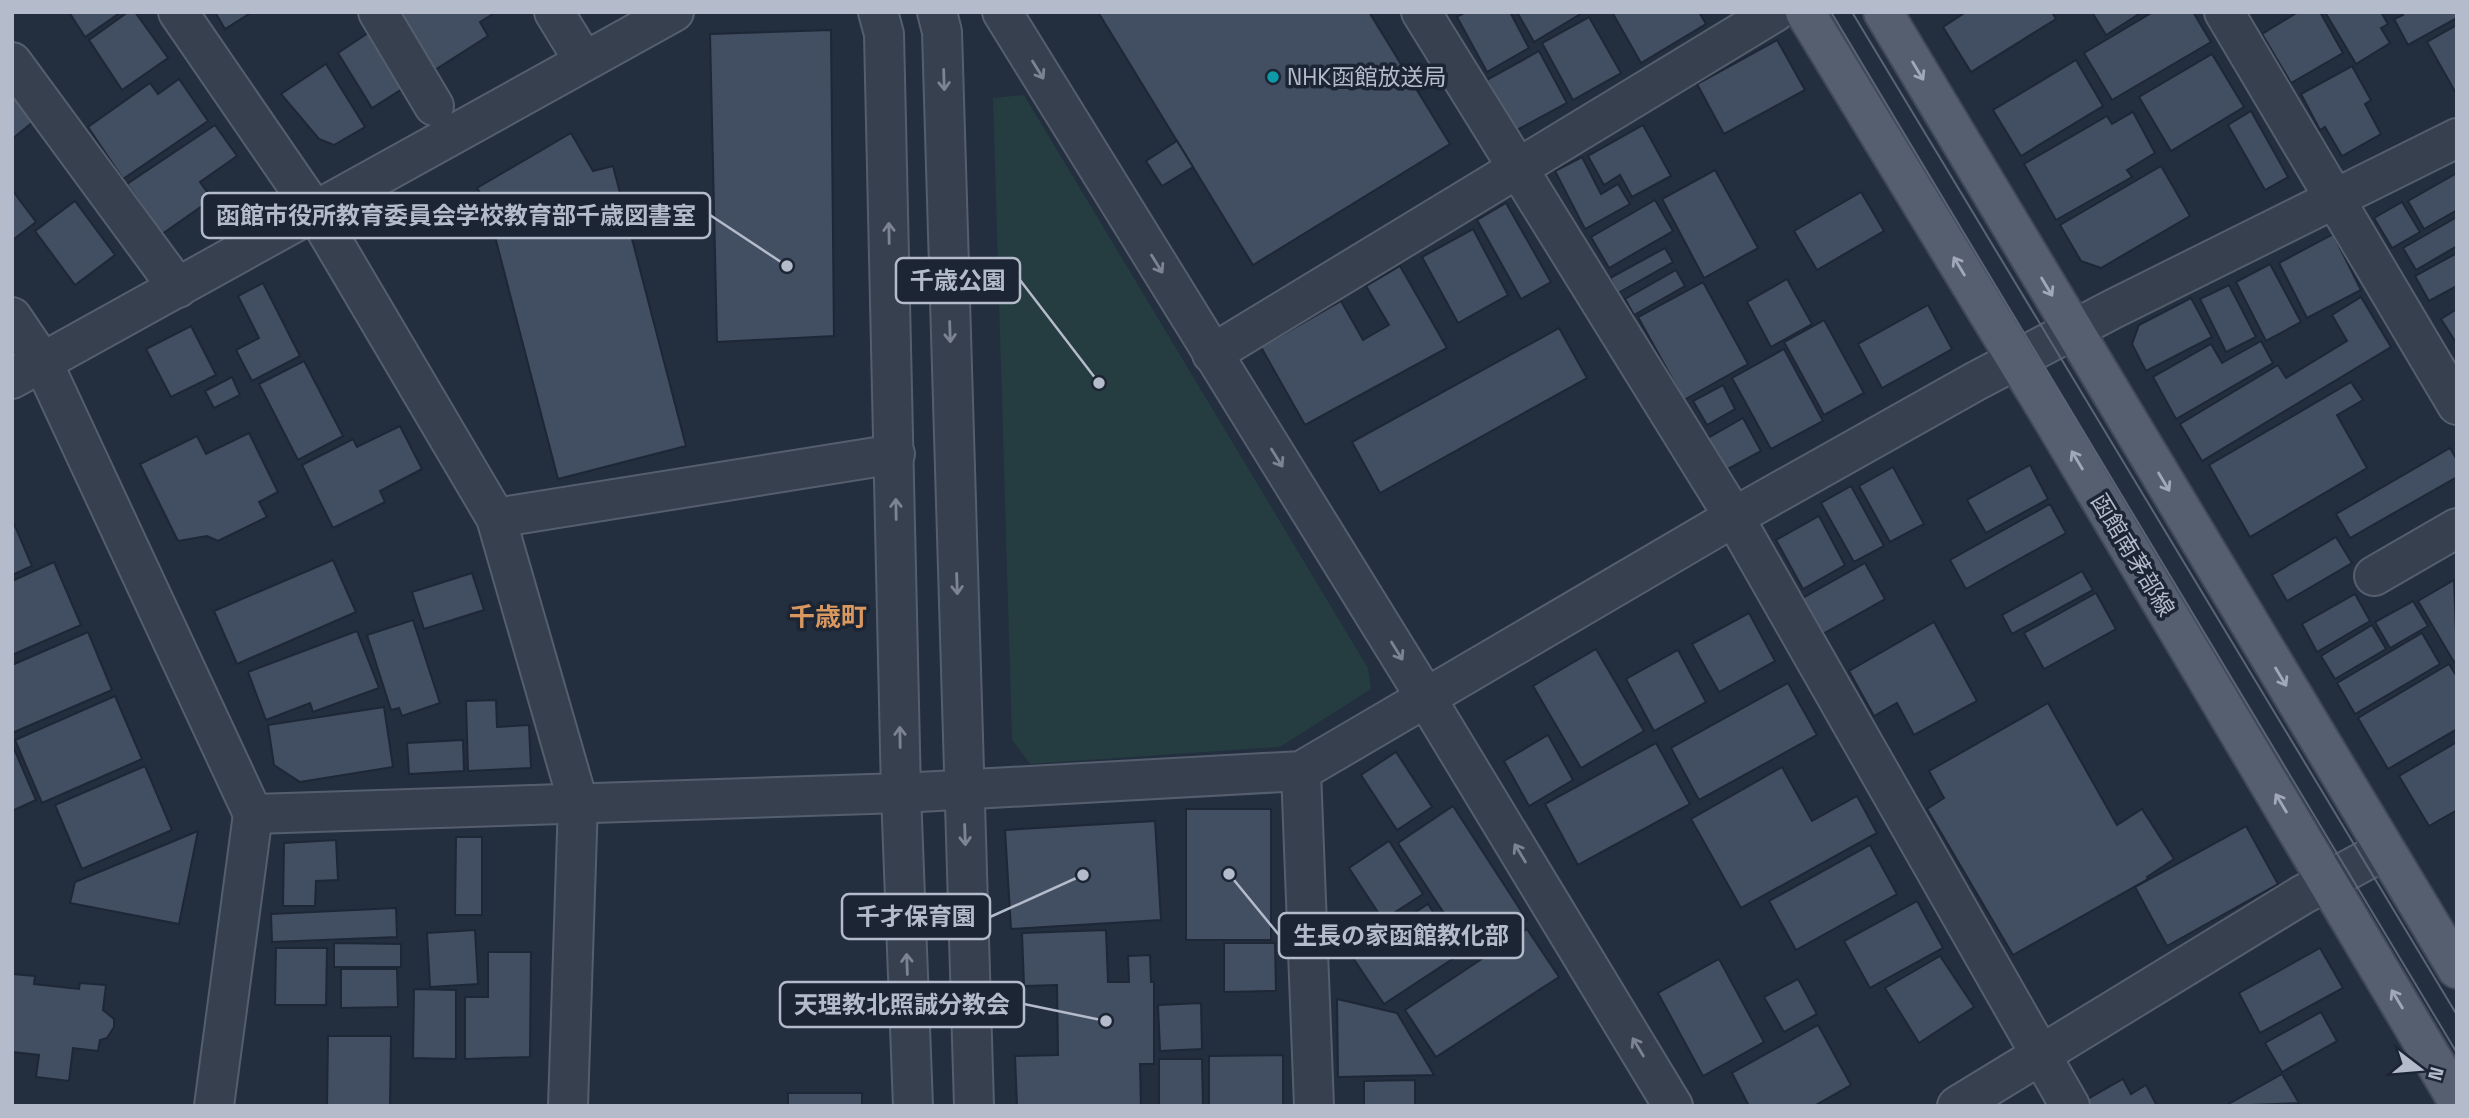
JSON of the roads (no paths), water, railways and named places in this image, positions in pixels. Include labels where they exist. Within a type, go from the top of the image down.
[{"type":"main road","name":"函館南茅部線","points":[[1805,12],[2017,361],[2457,1100]]},
{"type":"main road","points":[[1883,12],[2457,969]]},
{"type":"street","points":[[178,12],[316,213],[496,518],[578,803],[568,1106]]},
{"type":"street","points":[[378,12],[434,106]]},
{"type":"street","points":[[554,12],[584,61]]},
{"type":"street","points":[[27,371],[674,12]]},
{"type":"street","points":[[878,12],[884,34],[901,793],[913,1106]]},
{"type":"street","points":[[937,12],[943,46],[974,1106]]},
{"type":"street","points":[[1002,12],[1426,698],[1673,1106]]},
{"type":"street","points":[[1421,12],[1517,172],[1734,517],[2070,1106]]},
{"type":"street","points":[[1212,354],[1517,172],[1775,12]]},
{"type":"street","points":[[2224,12],[2457,405]]},
{"type":"street","points":[[12,62],[178,288]]},
{"type":"street","points":[[253,814],[901,793],[1301,771],[1734,517],[2017,361],[2457,138]]},
{"type":"street","points":[[12,317],[27,371],[253,814],[214,1106]]},
{"type":"street","points":[[496,518],[895,454]]},
{"type":"street","points":[[2374,576],[2457,528]]},
{"type":"street","points":[[1301,771],[1314,1106]]},
{"type":"street","points":[[1957,1106],[2385,850]]},
{"type":"tram line","points":[[1831,12],[2457,1053]]},
{"type":"tram line","points":[[1852,12],[2457,1015]]},
{"type":"place","name":"NHK函館放送局","points":[[1273,77]]},
{"type":"place","name":"函館市役所教育委員会学校教育部千歳図書室","points":[[787,266]]},
{"type":"place","name":"千歳公園","points":[[1099,383]]},
{"type":"place","name":"生長の家函館教化部","points":[[1229,874]]},
{"type":"place","name":"千才保育園","points":[[1083,875]]},
{"type":"place","name":"天理教北照誠分教会","points":[[1106,1021]]},
{"type":"district","name":"千歳町","points":[[828,617]]}]
